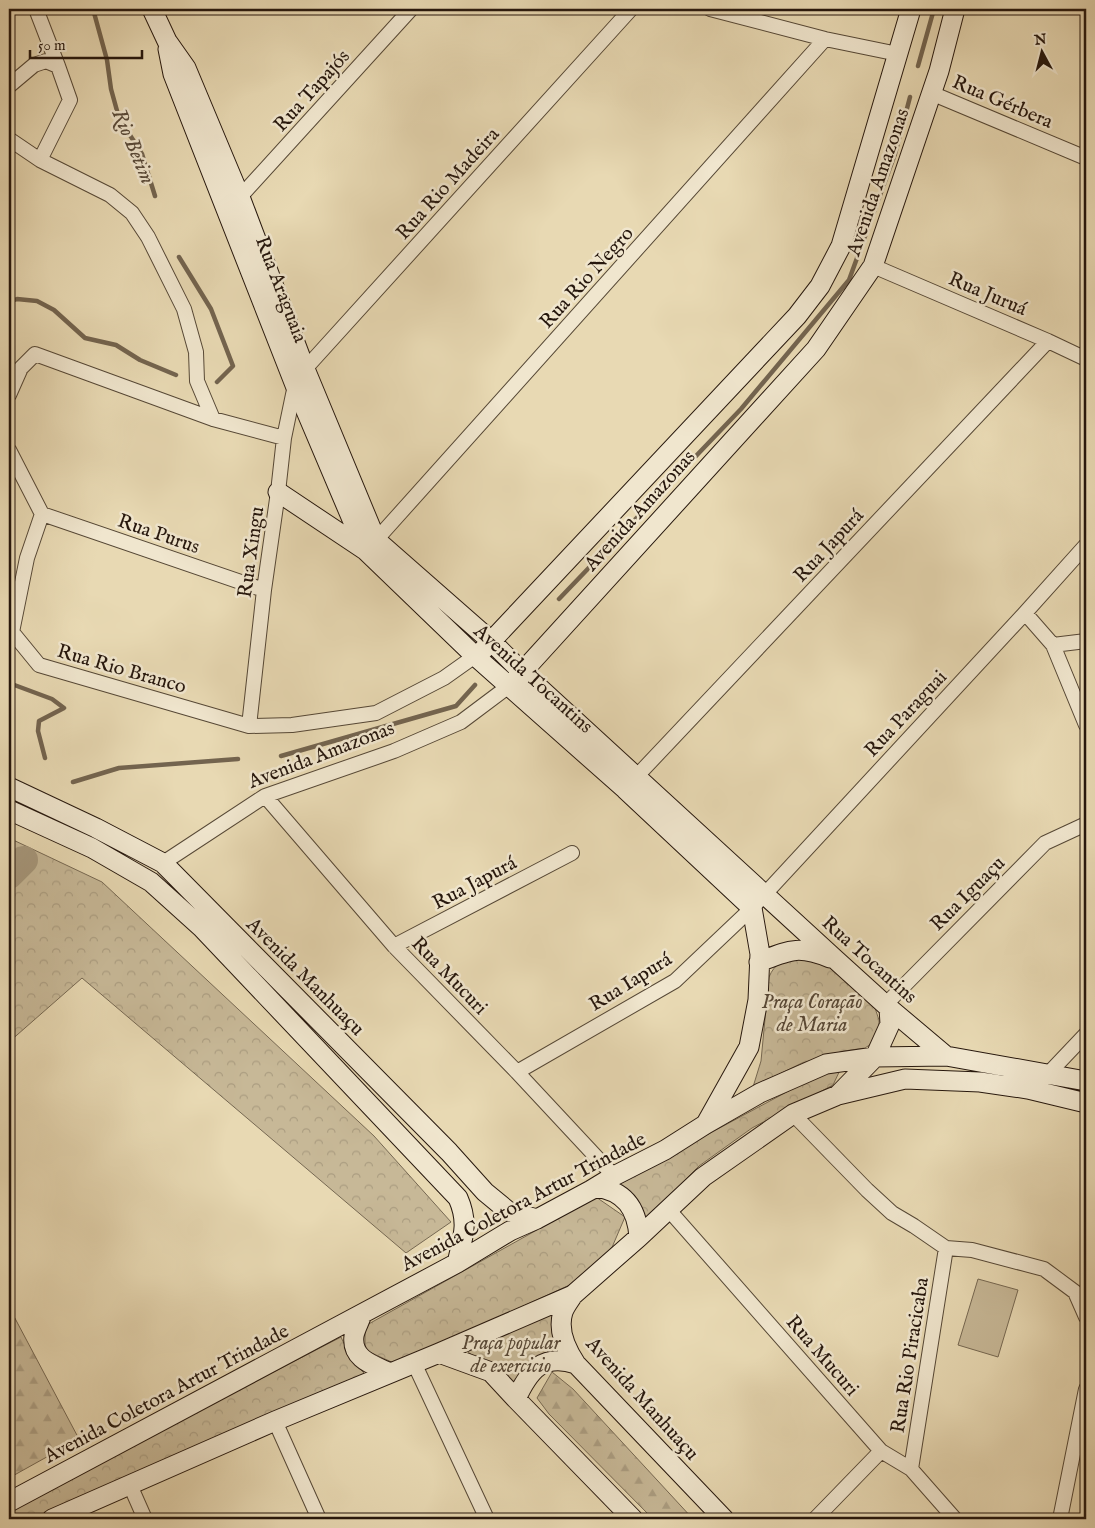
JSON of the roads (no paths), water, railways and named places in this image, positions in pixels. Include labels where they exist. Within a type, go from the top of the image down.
[{"type":"street","points":[[36,9],[70,100],[40,160]]},
{"type":"street","name":"Rua Araguaia","points":[[152,9],[167,41],[186,68],[240,197],[300,377]]},
{"type":"street","name":"Rua Tapajós","points":[[240,197],[411,9]]},
{"type":"street","name":"Rua Rio Madeira","points":[[300,377],[631,9]]},
{"type":"street","points":[[710,9],[825,39],[898,54]]},
{"type":"street","name":"Avenida Amazonas","points":[[249,726],[292,726],[376,713],[444,678],[475,656],[492,641],[797,316],[820,286],[840,246],[911,9]]},
{"type":"street","name":"Avenida Amazonas","points":[[162,863],[265,796],[394,751],[462,722],[509,686],[816,349],[873,266],[939,71],[956,9]]},
{"type":"street","name":"Rua Rio Negro","points":[[370,545],[825,39]]},
{"type":"street","name":"Rua Araguaia","points":[[167,41],[173,74],[370,545]]},
{"type":"street","points":[[9,86],[34,64],[46,61],[58,66]]},
{"type":"street","name":"Rua Gérbera","points":[[931,93],[1086,158]]},
{"type":"street","points":[[9,139],[40,160],[110,195],[132,214],[148,237],[184,309],[196,352],[196,382],[214,419]]},
{"type":"street","name":"Rua Juruá","points":[[873,266],[1086,359]]},
{"type":"street","name":"Rua Japurá","points":[[636,777],[1048,341]]},
{"type":"street","points":[[9,395],[21,368],[35,354],[214,419],[284,438]]},
{"type":"street","name":"Rua Xingu","points":[[249,726],[264,590],[284,438],[300,377]]},
{"type":"street","points":[[9,450],[42,514]]},
{"type":"street","name":"Avenida Tocantins","points":[[278,492],[370,545],[492,641],[522,672],[636,777],[758,901]]},
{"type":"street","name":"Rua Purus","points":[[42,514],[264,590]]},
{"type":"street","name":"Rua Rio Branco","points":[[42,514],[27,558],[12,632],[39,665],[249,726]]},
{"type":"street","name":"Avenida Tocantins","points":[[370,545],[475,656],[625,789],[758,901]]},
{"type":"street","name":"Rua Paraguai","points":[[758,901],[1025,614],[1086,545]]},
{"type":"street","points":[[1025,614],[1053,645],[1086,724]]},
{"type":"street","points":[[1053,645],[1086,641]]},
{"type":"street","name":"Avenida Manhuaçu","points":[[14,790],[96,828],[162,863],[449,1152],[485,1192],[508,1211],[537,1219]]},
{"type":"street","name":"Rua Mucuri","points":[[265,796],[394,946],[614,1176]]},
{"type":"street","name":"Avenida Manhuaçu","points":[[13,812],[92,848],[151,882],[202,928],[458,1198],[464,1211],[465,1226],[458,1263]]},
{"type":"street","name":"Rua Iguaçu","points":[[888,1006],[1045,843],[1086,824]]},
{"type":"street","name":"Rua Japurá","points":[[394,946],[572,853]]},
{"type":"street","points":[[706,1124],[749,1048],[758,1000],[760,954],[758,901]]},
{"type":"street","name":"Rua Tocantins","points":[[758,901],[836,960],[946,1056]]},
{"type":"street","name":"Rua Iapurá","points":[[516,1072],[676,981],[758,901]]},
{"type":"street","points":[[760,962],[794,950],[807,950],[836,960]]},
{"type":"street","points":[[838,1095],[875,1057],[890,1024],[888,1006]]},
{"type":"street","points":[[1049,1074],[1086,1034]]},
{"type":"street","name":"Avenida Coletora Artur Trindade","points":[[9,1502],[458,1263],[510,1231],[537,1219],[665,1150],[760,1093],[826,1064],[875,1057],[946,1056],[1086,1081]]},
{"type":"street","points":[[52,1519],[275,1421],[573,1295],[703,1177],[793,1114],[838,1095],[905,1079],[915,1079],[980,1082],[1028,1089],[1086,1103]]},
{"type":"street","points":[[793,1114],[892,1214],[914,1226],[946,1248],[972,1250],[1044,1270],[1075,1292],[1086,1317]]},
{"type":"street","points":[[596,1187],[606,1188],[618,1193],[630,1205],[638,1224],[639,1237]]},
{"type":"street","name":"Rua Mucuri","points":[[668,1209],[881,1451],[911,1469],[955,1519]]},
{"type":"street","name":"Rua Rio Piracicaba","points":[[911,1469],[946,1248]]},
{"type":"street","name":"Avenida Manhuaçu","points":[[573,1295],[563,1312],[561,1327],[563,1340],[576,1364],[724,1519]]},
{"type":"street","points":[[362,1314],[354,1336],[354,1347],[363,1360],[390,1373]]},
{"type":"street","points":[[439,1353],[491,1372],[633,1519]]},
{"type":"street","points":[[516,1399],[525,1379],[545,1362],[565,1360],[576,1364]]},
{"type":"street","points":[[414,1363],[487,1519]]},
{"type":"street","points":[[1060,1519],[1086,1389]]},
{"type":"street","points":[[275,1421],[319,1519]]},
{"type":"street","points":[[815,1519],[881,1451]]},
{"type":"street","points":[[130,1485],[145,1519]]},
{"type":"waterway","name":"Rio Betim","points":[[93,9],[107,60],[111,89],[119,118],[142,154],[155,196]]},
{"type":"waterway","points":[[918,66],[934,9]]},
{"type":"waterway","points":[[559,599],[741,409],[849,280],[895,154],[910,97]]},
{"type":"waterway","name":"Rio Betim","points":[[179,257],[211,309],[233,366],[217,382]]},
{"type":"waterway","name":"Rio Betim","points":[[9,302],[17,299],[37,301],[54,310],[85,338],[116,345],[140,360],[176,375]]},
{"type":"waterway","name":"Rio Betim","points":[[9,683],[52,699],[64,708],[39,721],[38,731],[45,758]]},
{"type":"waterway","points":[[281,756],[456,706],[475,685]]},
{"type":"waterway","points":[[73,782],[119,768],[238,759]]},
{"type":"waterway","name":"Rio Betim","points":[[9,875],[24,860]]},
{"type":"park label","name":"Praça Coração de Maria","points":[[812,1012]]},
{"type":"park label","name":"Praça popular de exercicio","points":[[511,1354]]}]
